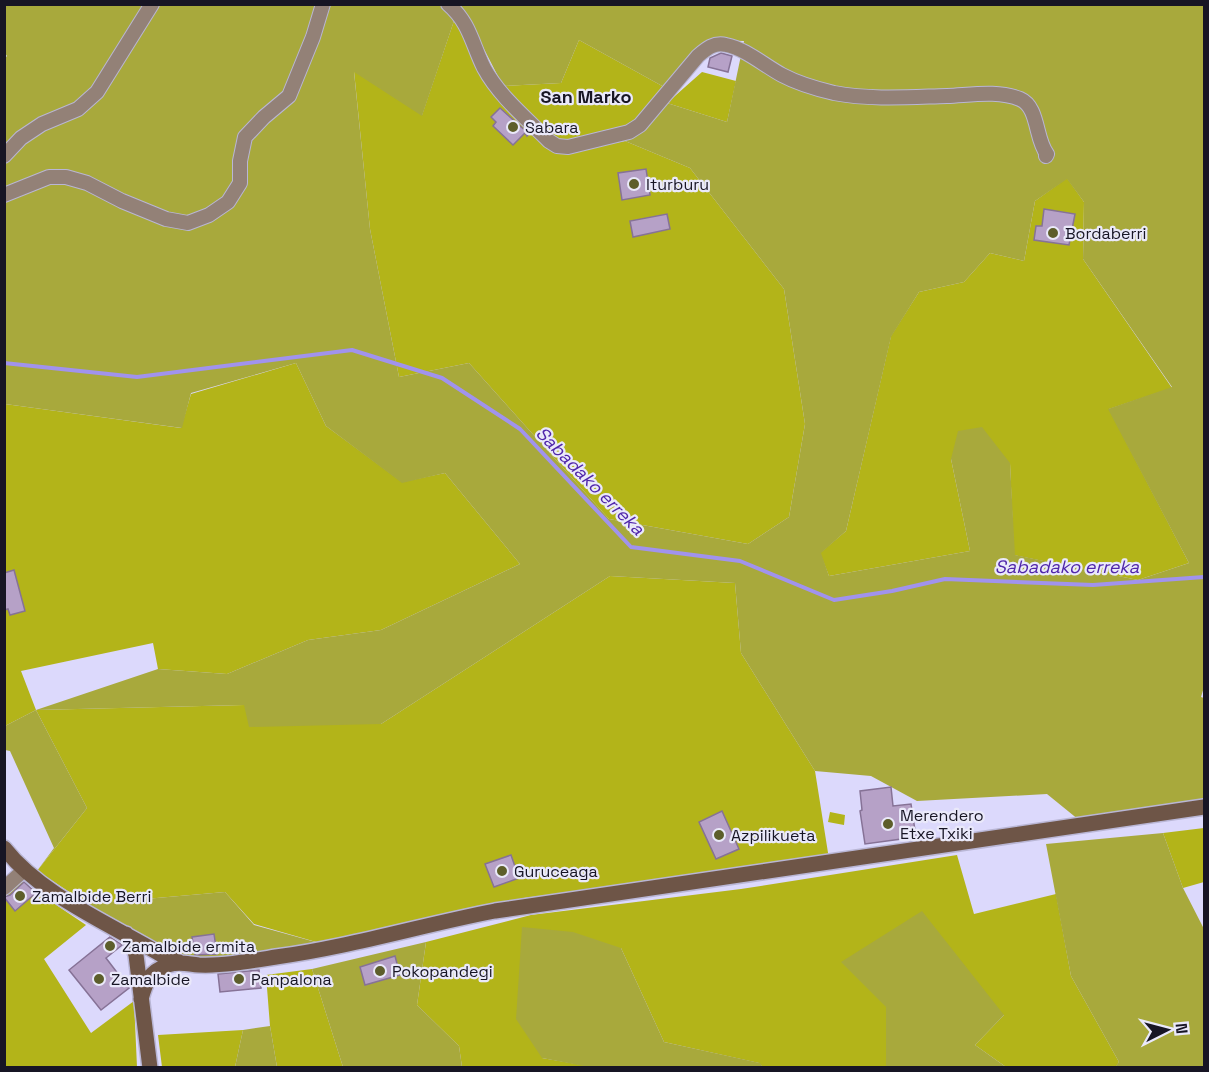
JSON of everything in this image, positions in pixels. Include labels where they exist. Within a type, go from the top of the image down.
[{"type":"street","points":[[4,156],[42,124],[78,109],[98,92],[152,4]]},
{"type":"street","points":[[4,195],[49,177],[66,177],[87,183],[122,201],[166,219],[188,223],[209,215],[228,202],[240,183],[240,161],[246,137],[264,117],[289,96],[323,4]]},
{"type":"street","points":[[448,4],[461,16],[485,69],[504,95],[549,141],[557,146],[568,147],[629,132],[640,125],[709,46],[725,45],[785,77],[835,93],[896,98],[1005,94],[1023,100],[1037,125],[1038,138],[1046,156]]},
{"type":"street","points":[[4,848],[43,886],[141,943],[180,962],[198,965],[275,958],[333,949],[446,920],[495,911],[1204,807]]},
{"type":"street","points":[[4,888],[24,870]]},
{"type":"street","points":[[126,934],[134,948],[150,1068]]},
{"type":"street","points":[[141,943],[147,955],[146,980],[141,999]]},
{"type":"street","points":[[146,980],[162,968],[180,962]]},
{"type":"shaded area","points":[[5,5],[1204,5],[1204,687],[1201,697],[1204,698],[1204,807],[1079,820],[1047,794],[917,801],[871,776],[815,771],[741,653],[735,583],[610,576],[381,724],[249,727],[244,705],[36,710],[158,669],[227,674],[308,640],[381,630],[520,564],[445,473],[402,483],[326,426],[296,363],[191,393],[182,428],[5,404],[4,59],[7,56],[4,52]],"holes":[[[456,15],[469,20],[503,86],[561,83],[579,40],[664,87],[683,71],[708,40],[744,41],[727,122],[667,103],[625,141],[690,168],[784,289],[805,424],[789,517],[748,544],[609,519],[469,363],[399,377],[370,229],[354,72],[422,116]],[[1067,179],[1084,202],[1083,259],[1172,387],[1108,409],[1189,563],[1138,580],[1015,555],[1010,463],[982,427],[958,431],[951,459],[970,551],[829,576],[821,553],[846,531],[891,337],[919,292],[964,282],[990,253],[1024,261],[1035,201]]]},
{"type":"shaded area","points":[[456,15],[491,89],[546,148],[560,153],[625,141],[690,168],[784,289],[805,424],[789,517],[748,544],[609,519],[469,363],[399,377],[370,229],[354,71],[422,115]]},
{"type":"shaded area","points":[[579,40],[664,87],[632,127],[567,142],[553,139],[503,86],[561,83]]},
{"type":"shaded area","points":[[702,72],[736,81],[727,122],[667,103]]},
{"type":"shaded area","points":[[1067,178],[1084,202],[1083,259],[1172,388],[1109,409],[1189,563],[1138,580],[1014,555],[1010,463],[951,459],[970,551],[829,576],[820,553],[846,531],[891,336],[919,292],[964,282],[990,253],[1024,261],[1035,201]]},
{"type":"shaded area","points":[[296,363],[326,426],[402,482],[445,473],[520,564],[381,630],[308,640],[227,674],[158,669],[153,643],[21,671],[36,710],[5,726],[5,404],[181,428],[191,394]]},
{"type":"shaded area","points":[[610,576],[735,583],[741,653],[815,771],[829,859],[524,898],[441,916],[330,946],[254,924],[225,892],[88,904],[37,871],[87,808],[36,710],[244,705],[381,724]]},
{"type":"shaded area","points":[[36,710],[87,808],[37,871],[54,848],[10,751],[5,750],[5,726]]},
{"type":"shaded area","points":[[830,812],[845,815],[844,825],[828,822]]},
{"type":"shaded area","points":[[1204,828],[1204,882],[1183,888],[1163,833]]},
{"type":"shaded area","points":[[1163,833],[1183,888],[1204,929],[1204,1067],[1115,1067],[1119,1062],[1071,976],[1046,844]]},
{"type":"shaded area","points":[[957,855],[974,914],[1056,894],[1071,976],[1119,1062],[1115,1068],[1006,1067],[975,1045],[1004,1015],[886,1007],[888,1067],[763,1067],[759,1063],[664,1042],[621,948],[542,1058],[594,1067],[462,1067],[459,1046],[417,1005],[426,942],[531,915],[741,889]]},
{"type":"shaded area","points":[[22,882],[86,925],[44,959],[91,1033],[134,1001],[137,1067],[5,1067],[4,898]]},
{"type":"shaded area","points":[[225,892],[254,925],[330,946],[229,960],[188,959],[144,939],[88,904]]},
{"type":"shaded area","points":[[922,911],[1004,1015],[975,1045],[1006,1067],[888,1068],[886,1066],[886,1007],[841,962]]},
{"type":"shaded area","points":[[522,927],[573,932],[621,948],[664,1042],[760,1063],[763,1067],[594,1068],[542,1058],[516,1019]]},
{"type":"shaded area","points":[[426,942],[417,1005],[459,1046],[462,1067],[343,1067],[312,969]]},
{"type":"shaded area","points":[[312,969],[343,1067],[277,1067],[270,1026],[266,975]]},
{"type":"shaded area","points":[[270,1026],[277,1067],[235,1067],[243,1030]]},
{"type":"shaded area","points":[[243,1030],[235,1067],[162,1067],[158,1035]]},
{"type":"building","points":[[721,53],[732,56],[728,72],[708,67],[710,58]]},
{"type":"building","name":"Sabara","points":[[500,108],[529,134],[527,136],[525,133],[513,145],[493,126],[496,122],[491,117]]},
{"type":"building","name":"Iturburu","points":[[646,169],[650,195],[622,200],[618,173]]},
{"type":"building","name":"Bordaberri","points":[[1044,209],[1075,214],[1069,245],[1034,240],[1036,226],[1042,226]]},
{"type":"building","points":[[667,214],[670,229],[633,237],[630,221]]},
{"type":"building","points":[[14,570],[25,611],[10,615],[8,609],[4,610],[4,573]]},
{"type":"building","name":"Merendero Etxe Txiki","points":[[891,787],[893,806],[911,804],[916,837],[865,844],[860,811],[862,810],[860,791]]},
{"type":"building","name":"Azpilikueta","points":[[722,811],[739,849],[716,859],[699,822]]},
{"type":"building","name":"Guruceaga","points":[[511,855],[519,878],[494,887],[485,864]]},
{"type":"building","name":"Zamalbide Berri","points":[[24,882],[36,893],[15,911],[4,897],[10,895]]},
{"type":"building","points":[[214,934],[217,954],[195,955],[192,937]]},
{"type":"building","name":"Zamalbide","points":[[110,937],[122,945],[106,958],[129,988],[101,1010],[69,970]]},
{"type":"building","name":"Pokopandegi","points":[[395,956],[400,975],[365,985],[360,967]]},
{"type":"building","name":"Panpalona","points":[[259,970],[261,988],[220,992],[218,974]]},
{"type":"waterway","name":"Sabadako erreka","points":[[4,363],[137,377],[352,350],[442,378],[520,429],[631,547],[740,561],[834,600],[892,591],[945,579],[1093,585],[1204,577]]},
{"type":"place","name":"Sabara","points":[[513,127]]},
{"type":"place","name":"Iturburu","points":[[634,184]]},
{"type":"place","name":"Bordaberri","points":[[1053,233]]},
{"type":"place","name":"Merendero Etxe Txiki","points":[[888,824]]},
{"type":"place","name":"Azpilikueta","points":[[719,835]]},
{"type":"place","name":"Guruceaga","points":[[502,871]]},
{"type":"place","name":"Zamalbide Berri","points":[[20,896]]},
{"type":"place","name":"Zamalbide ermita","points":[[110,946]]},
{"type":"place","name":"Pokopandegi","points":[[380,971]]},
{"type":"place","name":"Zamalbide","points":[[99,979]]},
{"type":"place","name":"Panpalona","points":[[239,979]]},
{"type":"district","name":"San Marko","points":[[586,97]]}]
